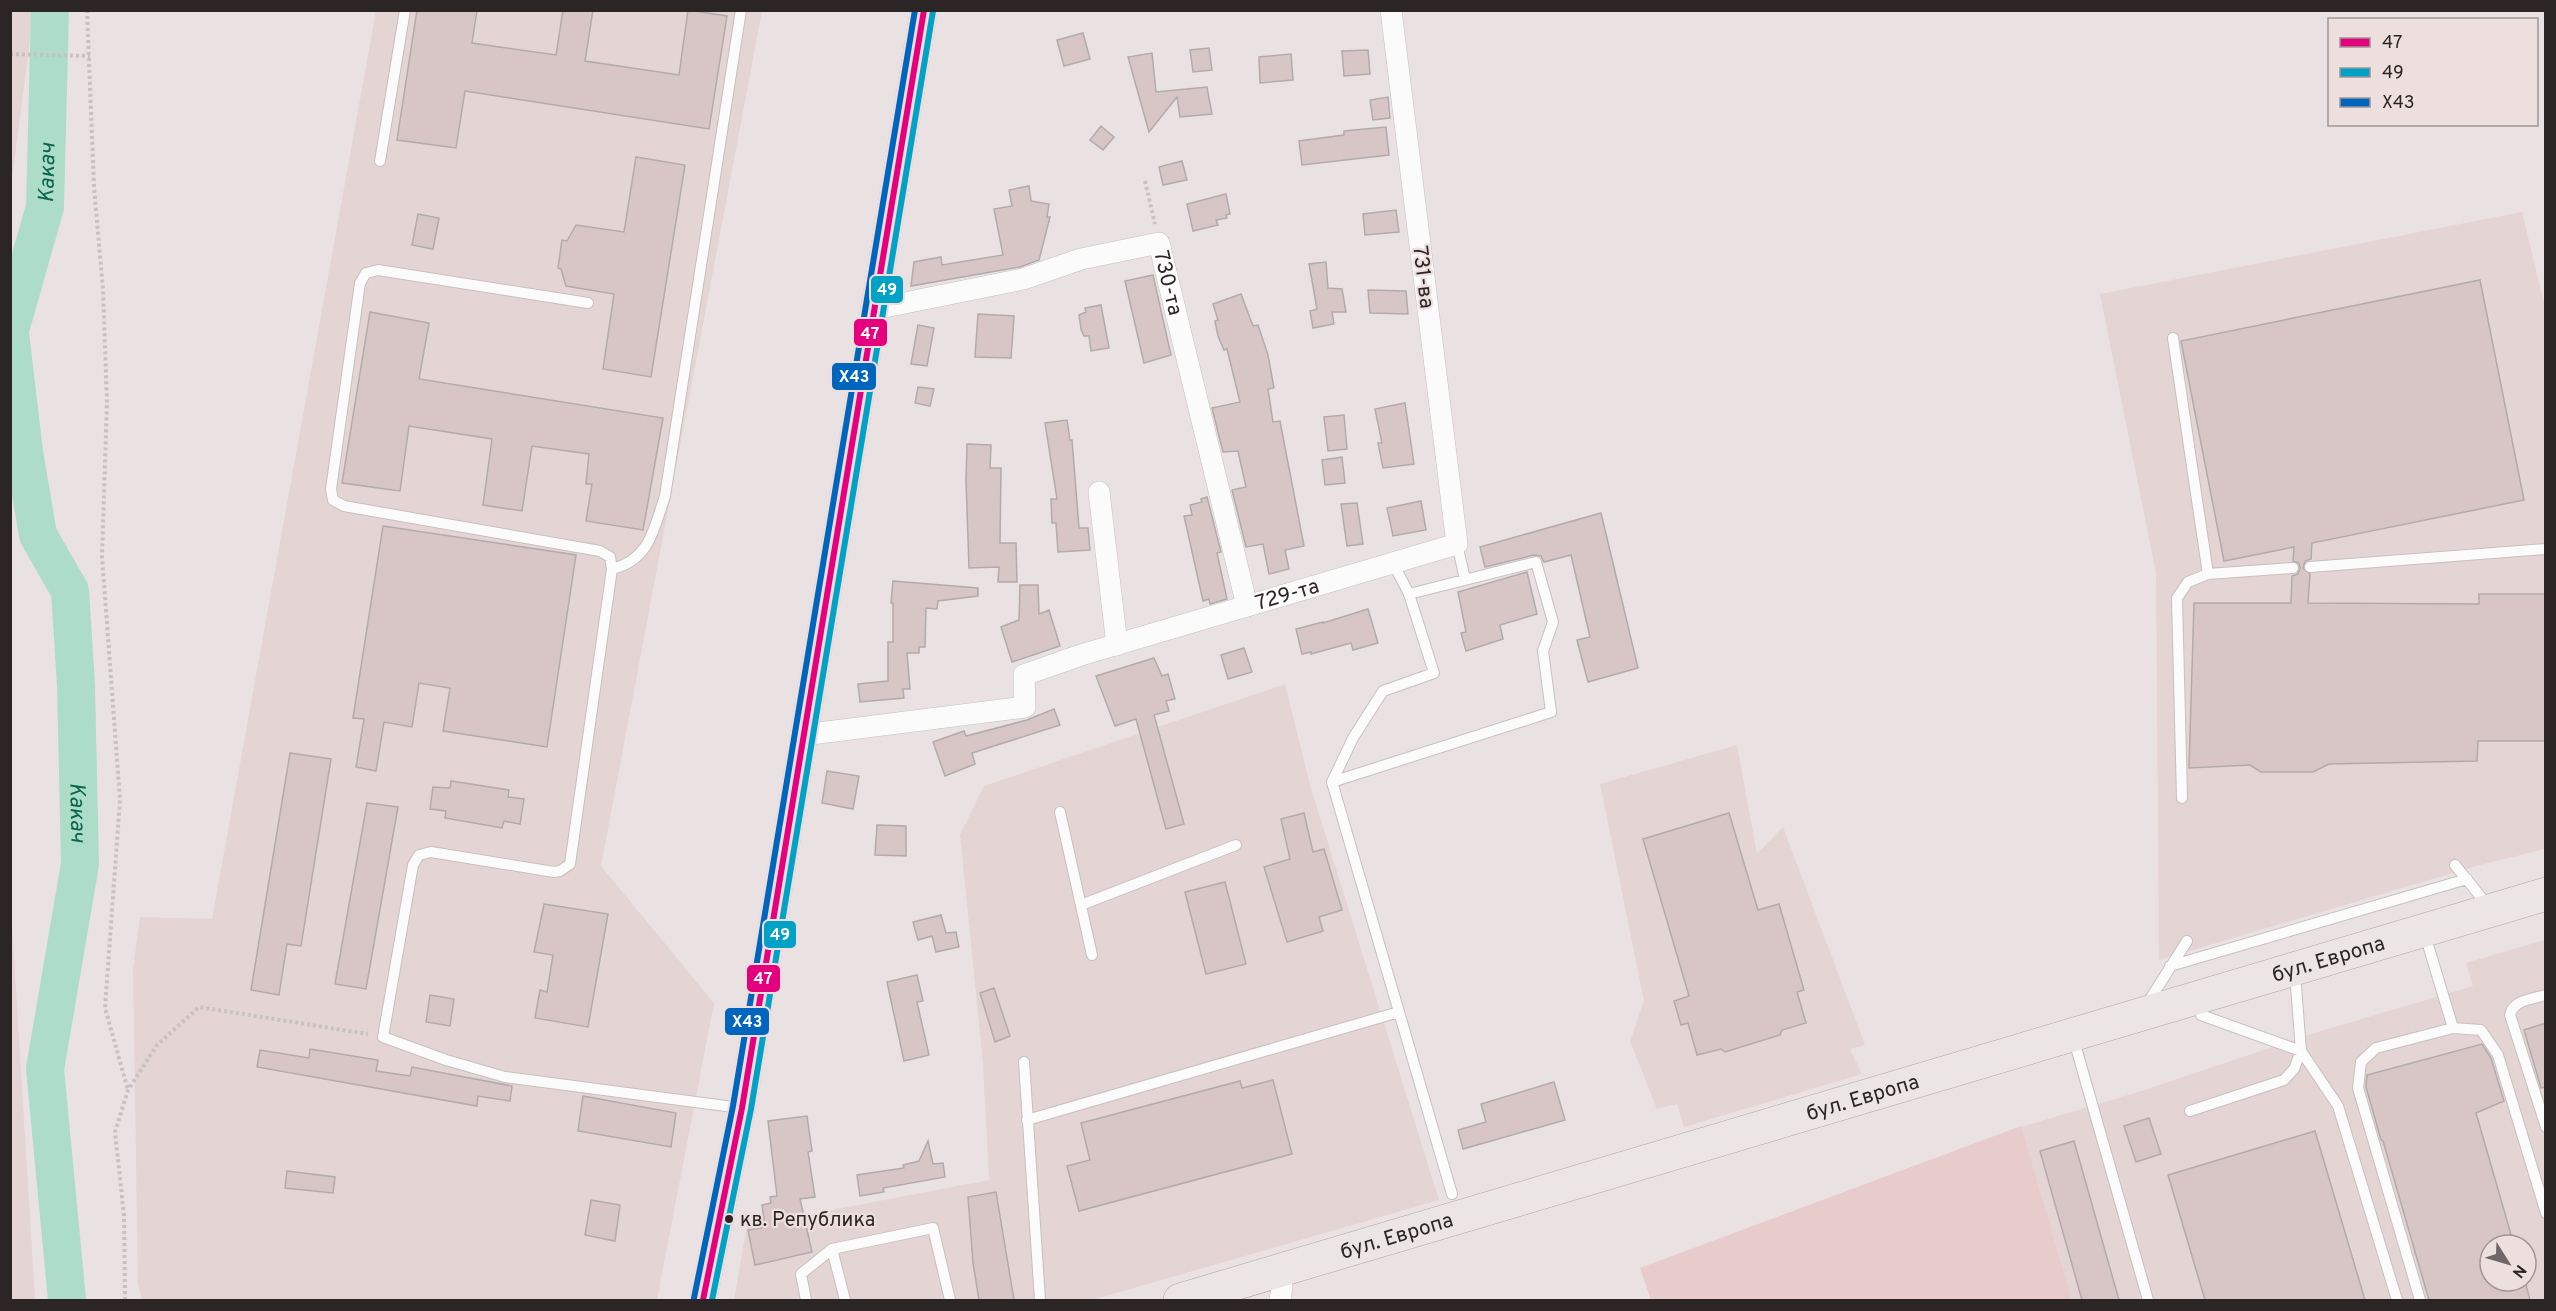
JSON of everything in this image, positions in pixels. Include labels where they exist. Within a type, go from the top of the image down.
[{"type":"main road","name":"бул. Европа","points":[[1180,1300],[2546,894]]},
{"type":"main road","name":"бул. Европа","points":[[1240,1300],[1281,1294],[2077,1051],[2546,914]]},
{"type":"street","points":[[703,1300],[742,1108],[924,10]]},
{"type":"street","name":"731-ва","points":[[1391,10],[1457,544]]},
{"type":"street","name":"730-та","points":[[875,309],[1023,279],[1081,259],[1159,243],[1247,606]]},
{"type":"street","points":[[1099,492],[1117,645]]},
{"type":"street","name":"729-та","points":[[803,735],[1025,707],[1024,675],[1457,544]]},
{"type":"lane","points":[[380,160],[405,10]]},
{"type":"lane","points":[[612,569],[627,565],[650,542],[665,496],[741,10]]},
{"type":"lane","points":[[588,303],[378,270],[366,273],[360,283],[331,495],[333,500],[344,507],[600,551],[610,557],[612,569],[570,864],[560,872],[554,872],[431,852],[419,855],[413,865],[383,1037],[446,1060],[505,1077],[742,1108]]},
{"type":"lane","points":[[2173,338],[2208,574]]},
{"type":"lane","points":[[1457,544],[1465,579]]},
{"type":"lane","points":[[2310,567],[2546,549]]},
{"type":"lane","points":[[1332,782],[1551,712],[1543,651],[1553,622],[1536,562],[1409,594]]},
{"type":"lane","points":[[1393,563],[1409,594],[1434,673],[1383,691],[1353,738],[1332,782],[1452,1194]]},
{"type":"lane","points":[[2182,798],[2177,598],[2188,582],[2208,574],[2293,568]]},
{"type":"lane","points":[[1060,813],[1092,955]]},
{"type":"lane","points":[[1081,905],[1236,845]]},
{"type":"lane","points":[[2455,866],[2492,910]]},
{"type":"lane","points":[[2170,966],[2467,879]]},
{"type":"lane","points":[[2140,1015],[2187,941]]},
{"type":"lane","points":[[2428,948],[2453,1028]]},
{"type":"lane","points":[[2190,1111],[2284,1080],[2294,1069],[2301,1051],[2296,986]]},
{"type":"lane","points":[[2546,995],[2517,1004],[2512,1008],[2511,1015],[2546,1127]]},
{"type":"lane","points":[[1027,1120],[1399,1012]]},
{"type":"lane","points":[[2201,1015],[2301,1051],[2338,1106],[2397,1300]]},
{"type":"lane","points":[[2420,1300],[2358,1088],[2361,1062],[2376,1048],[2453,1028],[2481,1030],[2498,1054],[2546,1213]]},
{"type":"lane","points":[[2077,1051],[2148,1300]]},
{"type":"lane","points":[[1024,1062],[1040,1300]]},
{"type":"lane","points":[[806,1300],[801,1274],[832,1249],[933,1228],[950,1300]]},
{"type":"lane","points":[[832,1249],[845,1300]]},
{"type":"path","points":[[87,10],[94,187],[103,289],[107,403],[102,556],[120,800],[105,1008],[128,1090]]},
{"type":"path","points":[[10,54],[90,56]]},
{"type":"path","points":[[1145,180],[1159,243]]},
{"type":"path","points":[[125,1300],[124,1216],[115,1132],[128,1090],[157,1045],[200,1007],[383,1037]]},
{"type":"shaded area","points":[[11,10],[32,11],[33,17],[11,187]]},
{"type":"shaded area","points":[[376,11],[762,11],[601,866],[714,1003],[657,1300],[142,1300],[138,1284],[133,969],[140,917],[212,919]]},
{"type":"shaded area","points":[[2522,212],[2546,311],[2545,849],[2480,865],[2159,960],[2156,573],[2100,294]]},
{"type":"shaded area","points":[[1285,684],[1310,785],[1439,1200],[1092,1300],[734,1300],[747,1226],[989,1180],[983,1064],[960,835],[984,786]]},
{"type":"shaded area","points":[[1737,745],[1757,854],[1783,827],[1865,1045],[1850,1049],[1862,1074],[1684,1127],[1677,1104],[1657,1109],[1630,1041],[1644,1001],[1600,784]]},
{"type":"shaded area","points":[[10,888],[11,907],[35,1300],[11,1300]]},
{"type":"shaded area","points":[[2545,940],[2545,1300],[2072,1300],[2021,1127],[2145,1090],[2311,1034],[2473,986],[2466,963]]},
{"type":"shaded area","points":[[2021,1126],[2072,1300],[1651,1300],[1640,1268]]},
{"type":"building","points":[[417,10],[477,10],[472,43],[556,55],[563,10],[593,10],[585,61],[679,75],[688,10],[727,16],[709,129],[465,91],[456,148],[397,140]]},
{"type":"building","points":[[1083,33],[1090,59],[1064,66],[1057,40]]},
{"type":"building","points":[[1209,48],[1212,70],[1193,72],[1190,50]]},
{"type":"building","points":[[1368,50],[1370,74],[1344,76],[1342,51]]},
{"type":"building","points":[[1152,53],[1156,92],[1207,87],[1212,114],[1180,117],[1177,97],[1149,132],[1128,57]]},
{"type":"building","points":[[1291,54],[1293,80],[1260,83],[1259,57]]},
{"type":"building","points":[[1388,97],[1390,118],[1373,120],[1370,100]]},
{"type":"building","points":[[1101,126],[1114,137],[1103,150],[1090,140]]},
{"type":"building","points":[[1386,127],[1389,155],[1302,165],[1299,141],[1344,135],[1344,131]]},
{"type":"building","points":[[636,157],[685,165],[651,377],[603,369],[614,294],[566,286],[561,269],[558,268],[562,240],[567,241],[576,225],[624,232]]},
{"type":"building","points":[[1182,161],[1187,180],[1163,185],[1159,167]]},
{"type":"building","points":[[1029,186],[1031,201],[1049,204],[1047,217],[1050,217],[1039,260],[1020,267],[911,286],[914,262],[941,257],[942,265],[1003,255],[994,209],[1012,206],[1009,190]]},
{"type":"building","points":[[1226,194],[1230,214],[1226,215],[1227,218],[1216,220],[1218,225],[1193,231],[1187,204]]},
{"type":"building","points":[[1396,210],[1399,232],[1365,235],[1363,214]]},
{"type":"building","points":[[418,214],[439,218],[433,249],[412,245]]},
{"type":"building","points":[[1326,262],[1328,288],[1342,289],[1346,312],[1332,312],[1334,324],[1313,328],[1310,311],[1317,309],[1309,264]]},
{"type":"building","points":[[1153,275],[1171,355],[1144,363],[1125,281]]},
{"type":"building","points":[[2480,280],[2524,500],[2312,543],[2311,559],[2305,561],[2303,568],[2310,574],[2308,603],[2479,604],[2479,594],[2546,594],[2546,741],[2478,741],[2477,761],[2329,764],[2313,772],[2261,772],[2250,765],[2189,768],[2194,603],[2291,603],[2292,576],[2298,574],[2300,568],[2299,563],[2293,561],[2294,547],[2224,561],[2181,341]]},
{"type":"building","points":[[1368,290],[1406,291],[1408,314],[1370,313]]},
{"type":"building","points":[[1241,294],[1253,326],[1258,325],[1268,355],[1274,388],[1268,389],[1273,422],[1280,421],[1304,546],[1285,550],[1289,569],[1269,574],[1263,544],[1246,547],[1232,490],[1246,487],[1238,451],[1223,452],[1212,408],[1240,402],[1227,349],[1224,350],[1218,336],[1215,321],[1218,320],[1213,304]]},
{"type":"building","points":[[1101,305],[1109,348],[1091,351],[1089,336],[1084,336],[1079,315],[1086,312],[1085,308]]},
{"type":"building","points":[[370,312],[429,323],[419,379],[663,418],[643,530],[586,521],[592,484],[586,484],[589,454],[532,446],[522,511],[483,505],[492,439],[409,426],[400,491],[342,483]]},
{"type":"building","points":[[978,314],[1014,316],[1011,358],[975,357]]},
{"type":"building","points":[[918,325],[934,328],[927,366],[911,364]]},
{"type":"building","points":[[918,387],[934,389],[930,406],[915,403]]},
{"type":"building","points":[[1405,403],[1414,464],[1383,468],[1378,443],[1382,443],[1375,409]]},
{"type":"building","points":[[1344,415],[1347,449],[1328,451],[1324,417]]},
{"type":"building","points":[[1067,420],[1070,440],[1072,440],[1079,528],[1088,528],[1090,550],[1058,552],[1056,523],[1052,523],[1051,499],[1057,499],[1045,423]]},
{"type":"building","points":[[967,444],[991,445],[990,468],[1001,468],[1000,543],[1016,543],[1017,582],[998,582],[999,567],[969,568]]},
{"type":"building","points":[[1342,457],[1345,483],[1325,485],[1322,460]]},
{"type":"building","points":[[1207,497],[1221,552],[1217,553],[1227,599],[1210,604],[1209,599],[1203,601],[1184,516],[1192,515],[1190,505],[1202,502],[1201,499]]},
{"type":"building","points":[[1421,501],[1426,530],[1393,536],[1387,508]]},
{"type":"building","points":[[1357,503],[1363,544],[1347,546],[1341,504]]},
{"type":"building","points":[[1601,513],[1638,668],[1588,682],[1577,640],[1590,637],[1571,555],[1544,562],[1541,556],[1534,555],[1485,567],[1480,547]]},
{"type":"building","points":[[383,526],[576,555],[547,747],[443,731],[450,688],[419,683],[412,727],[384,722],[376,771],[356,767],[364,719],[353,718]]},
{"type":"building","points":[[1527,572],[1537,614],[1500,625],[1503,639],[1466,651],[1461,633],[1466,632],[1458,592]]},
{"type":"building","points":[[893,581],[978,588],[978,596],[938,601],[937,609],[926,608],[925,647],[919,647],[919,653],[907,653],[910,689],[903,689],[904,698],[860,702],[858,684],[888,681],[888,642],[893,642],[893,603],[891,603]]},
{"type":"building","points":[[1020,585],[1038,585],[1039,614],[1049,610],[1060,646],[1012,662],[1001,627],[1019,620]]},
{"type":"building","points":[[1368,609],[1378,643],[1353,650],[1351,643],[1311,654],[1311,652],[1302,654],[1296,629]]},
{"type":"building","points":[[1244,648],[1252,672],[1228,679],[1221,655]]},
{"type":"building","points":[[1154,658],[1162,676],[1168,674],[1175,699],[1166,701],[1169,711],[1154,715],[1184,824],[1166,829],[1136,719],[1115,726],[1096,676]]},
{"type":"building","points":[[1054,709],[1060,725],[972,753],[975,764],[945,776],[933,742],[964,731],[966,736],[1027,720]]},
{"type":"building","points":[[290,753],[331,759],[301,946],[287,944],[279,995],[251,990]]},
{"type":"building","points":[[827,771],[859,776],[853,809],[822,803]]},
{"type":"building","points":[[451,781],[509,790],[508,797],[524,799],[520,824],[504,821],[502,828],[445,818],[446,811],[430,809],[433,787],[450,788]]},
{"type":"building","points":[[367,803],[398,807],[366,989],[335,984]]},
{"type":"building","points":[[1304,813],[1313,852],[1324,849],[1342,910],[1319,917],[1323,931],[1287,942],[1264,867],[1290,859],[1281,819]]},
{"type":"building","points":[[1729,813],[1758,910],[1779,904],[1804,990],[1797,992],[1806,1023],[1782,1030],[1780,1035],[1725,1052],[1721,1049],[1697,1055],[1688,1023],[1681,1025],[1674,1001],[1689,996],[1643,839]]},
{"type":"building","points":[[877,825],[906,826],[906,856],[875,855]]},
{"type":"building","points":[[1225,882],[1246,964],[1206,974],[1185,892]]},
{"type":"building","points":[[544,904],[608,914],[588,1027],[535,1018],[540,990],[547,992],[553,955],[534,952]]},
{"type":"building","points":[[941,915],[946,933],[956,932],[959,947],[936,952],[932,936],[918,940],[913,922]]},
{"type":"building","points":[[917,975],[923,1001],[917,1002],[929,1055],[904,1061],[887,982]]},
{"type":"building","points":[[994,988],[1010,1036],[995,1042],[980,993]]},
{"type":"building","points":[[430,995],[454,999],[450,1026],[426,1022]]},
{"type":"building","points":[[2546,1023],[2546,1087],[2541,1088],[2524,1030]]},
{"type":"building","points":[[2482,1044],[2491,1058],[2504,1101],[2476,1113],[2511,1233],[2478,1233],[2478,1293],[2528,1293],[2530,1300],[2429,1300],[2366,1087],[2367,1075]]},
{"type":"building","points":[[310,1049],[378,1060],[376,1071],[410,1076],[412,1067],[512,1086],[510,1101],[478,1096],[477,1106],[257,1067],[260,1050],[309,1058]]},
{"type":"building","points":[[1273,1080],[1292,1154],[1079,1211],[1067,1166],[1090,1160],[1081,1123],[1240,1081],[1242,1088]]},
{"type":"building","points":[[1554,1082],[1565,1120],[1463,1149],[1458,1130],[1486,1122],[1481,1104]]},
{"type":"building","points":[[583,1096],[676,1113],[671,1147],[578,1131]]},
{"type":"building","points":[[807,1116],[812,1151],[808,1152],[815,1197],[800,1199],[812,1252],[755,1265],[748,1230],[765,1227],[762,1205],[771,1203],[770,1197],[777,1196],[768,1121]]},
{"type":"building","points":[[2149,1118],[2161,1154],[2136,1162],[2124,1126]]},
{"type":"building","points":[[2315,1131],[2365,1300],[2205,1300],[2168,1175]]},
{"type":"building","points":[[928,1141],[933,1164],[943,1163],[945,1177],[883,1188],[884,1192],[860,1196],[857,1175],[904,1168],[903,1165],[919,1161]]},
{"type":"building","points":[[2074,1141],[2119,1300],[2082,1300],[2040,1151]]},
{"type":"building","points":[[287,1171],[335,1177],[333,1193],[285,1188]]},
{"type":"building","points":[[996,1192],[1014,1300],[979,1300],[973,1263],[968,1197]]},
{"type":"building","points":[[591,1200],[620,1205],[615,1241],[585,1235]]},
{"type":"waterway","name":"Какач","points":[[10,330],[45,207],[50,10]]},
{"type":"waterway","name":"Какач","points":[[10,333],[24,452],[38,535],[70,591],[76,685],[80,864],[45,1069],[67,1300]]},
{"type":"transit line","name":"X43","points":[[694,1298],[733,1106],[915,10]]},
{"type":"transit line","name":"47","points":[[703,1300],[742,1108],[924,10]]},
{"type":"transit line","name":"49","points":[[712,1300],[751,1109],[933,11]]},
{"type":"place","name":"кв. Република","points":[[729,1219]]}]
